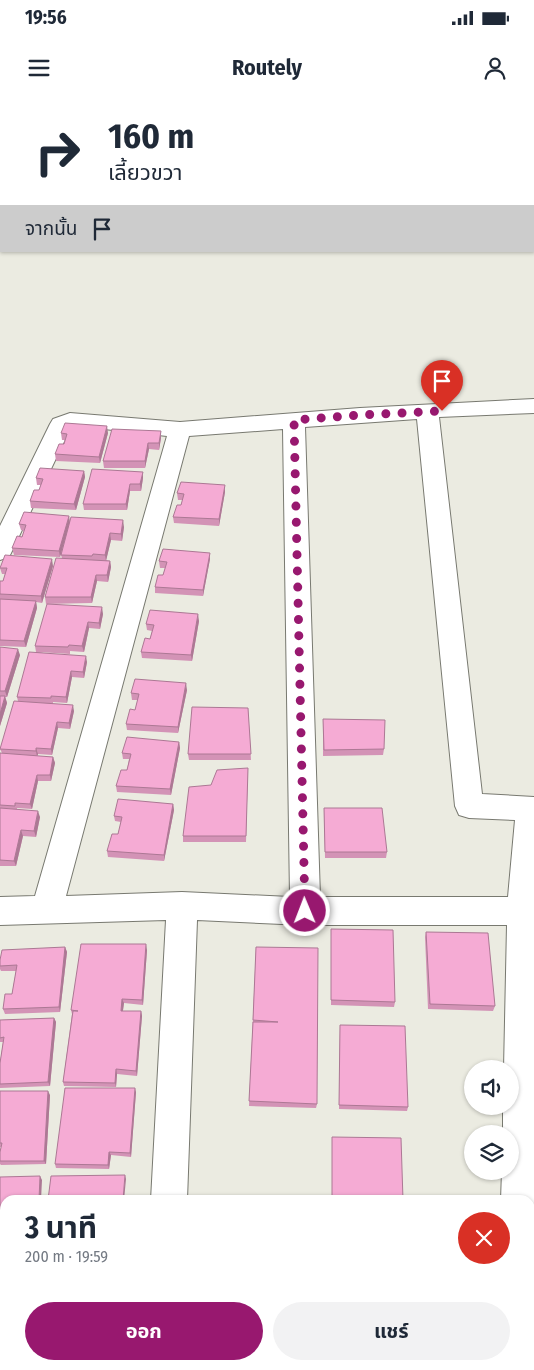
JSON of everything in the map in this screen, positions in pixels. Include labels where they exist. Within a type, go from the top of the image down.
[{"type":"street","points":[[0,551],[61,424],[70,420],[180,429],[360,415],[534,406]]},
{"type":"street","points":[[427,412],[469,806],[532,809],[522,911],[519,1195]]},
{"type":"street","points":[[294,420],[305,911]]},
{"type":"street","points":[[47,908],[180,429]]},
{"type":"street","points":[[0,911],[47,908],[182,906],[305,911],[522,911]]},
{"type":"street","points":[[169,1195],[182,906]]},
{"type":"building","points":[[65,423],[107,426],[99,457],[55,454],[59,444],[64,444],[67,434],[61,433]]},
{"type":"building","points":[[112,429],[161,431],[159,443],[148,443],[145,461],[103,461]]},
{"type":"building","points":[[40,468],[84,471],[74,504],[30,501],[34,490],[39,490],[43,479],[36,478]]},
{"type":"building","points":[[92,469],[143,472],[140,484],[130,484],[126,504],[83,504]]},
{"type":"building","points":[[181,482],[225,485],[219,519],[173,517],[177,505],[181,505],[184,494],[177,493]]},
{"type":"building","points":[[24,512],[69,516],[59,551],[12,548],[17,536],[22,537],[26,525],[19,524]]},
{"type":"building","points":[[71,517],[123,520],[121,534],[110,533],[105,555],[61,555]]},
{"type":"building","points":[[163,549],[210,553],[203,590],[155,587],[158,575],[163,575],[167,562],[159,561]]},
{"type":"building","points":[[5,555],[52,559],[41,596],[0,594],[0,581],[3,581],[7,568],[0,568]]},
{"type":"building","points":[[56,558],[110,561],[107,575],[96,575],[91,597],[45,597]]},
{"type":"building","points":[[0,599],[36,601],[24,641],[0,640]]},
{"type":"building","points":[[47,604],[102,607],[99,623],[88,622],[82,646],[35,646]]},
{"type":"building","points":[[150,610],[198,614],[191,655],[141,652],[145,638],[150,639],[154,625],[146,624]]},
{"type":"building","points":[[0,647],[18,649],[5,691],[0,691]]},
{"type":"building","points":[[29,652],[86,656],[83,672],[71,671],[66,697],[17,697]]},
{"type":"building","points":[[135,679],[186,683],[178,727],[126,724],[130,709],[135,710],[139,694],[131,693]]},
{"type":"building","points":[[0,696],[5,696],[0,714]]},
{"type":"building","points":[[14,701],[73,705],[69,723],[57,722],[51,749],[36,748],[36,751],[0,749]]},
{"type":"building","points":[[192,707],[248,708],[251,754],[188,754]]},
{"type":"building","points":[[323,719],[385,720],[384,749],[324,750]]},
{"type":"building","points":[[127,737],[179,742],[170,789],[116,786],[121,770],[127,770],[131,754],[122,753]]},
{"type":"building","points":[[0,753],[53,757],[50,775],[37,775],[30,804],[0,805]]},
{"type":"building","points":[[248,768],[246,836],[183,836],[189,787],[211,785],[217,770]]},
{"type":"building","points":[[118,799],[173,804],[164,855],[107,851],[112,834],[118,834],[122,817],[114,816]]},
{"type":"building","points":[[0,808],[38,811],[34,831],[21,830],[14,861],[0,860]]},
{"type":"building","points":[[324,808],[382,808],[387,852],[325,852]]},
{"type":"building","points":[[331,929],[393,930],[395,1002],[331,1000]]},
{"type":"building","points":[[426,932],[488,933],[495,1006],[430,1004]]},
{"type":"building","points":[[81,944],[146,944],[142,1000],[122,999],[121,1011],[141,1011],[136,1071],[116,1069],[115,1083],[63,1082],[73,1011],[78,1011],[71,1010]]},
{"type":"building","points":[[65,947],[59,1007],[3,1009],[5,994],[12,994],[17,965],[0,966],[2,950]]},
{"type":"building","points":[[256,947],[318,948],[317,1104],[249,1101],[253,1022],[278,1022],[253,1020]]},
{"type":"building","points":[[54,1018],[48,1082],[0,1084],[0,1063],[4,1037],[0,1038],[0,1020]]},
{"type":"building","points":[[340,1025],[405,1026],[408,1107],[339,1105]]},
{"type":"building","points":[[65,1088],[135,1088],[130,1153],[109,1152],[108,1165],[55,1164]]},
{"type":"building","points":[[0,1091],[48,1091],[44,1161],[0,1161],[2,1143],[0,1143]]},
{"type":"building","points":[[332,1137],[401,1138],[403,1195],[332,1195]]},
{"type":"building","points":[[125,1175],[123,1195],[49,1195],[51,1176]]},
{"type":"building","points":[[40,1176],[39,1195],[0,1195],[0,1177]]},
{"type":"route","points":[[305,911],[294,420],[442,411]]}]
